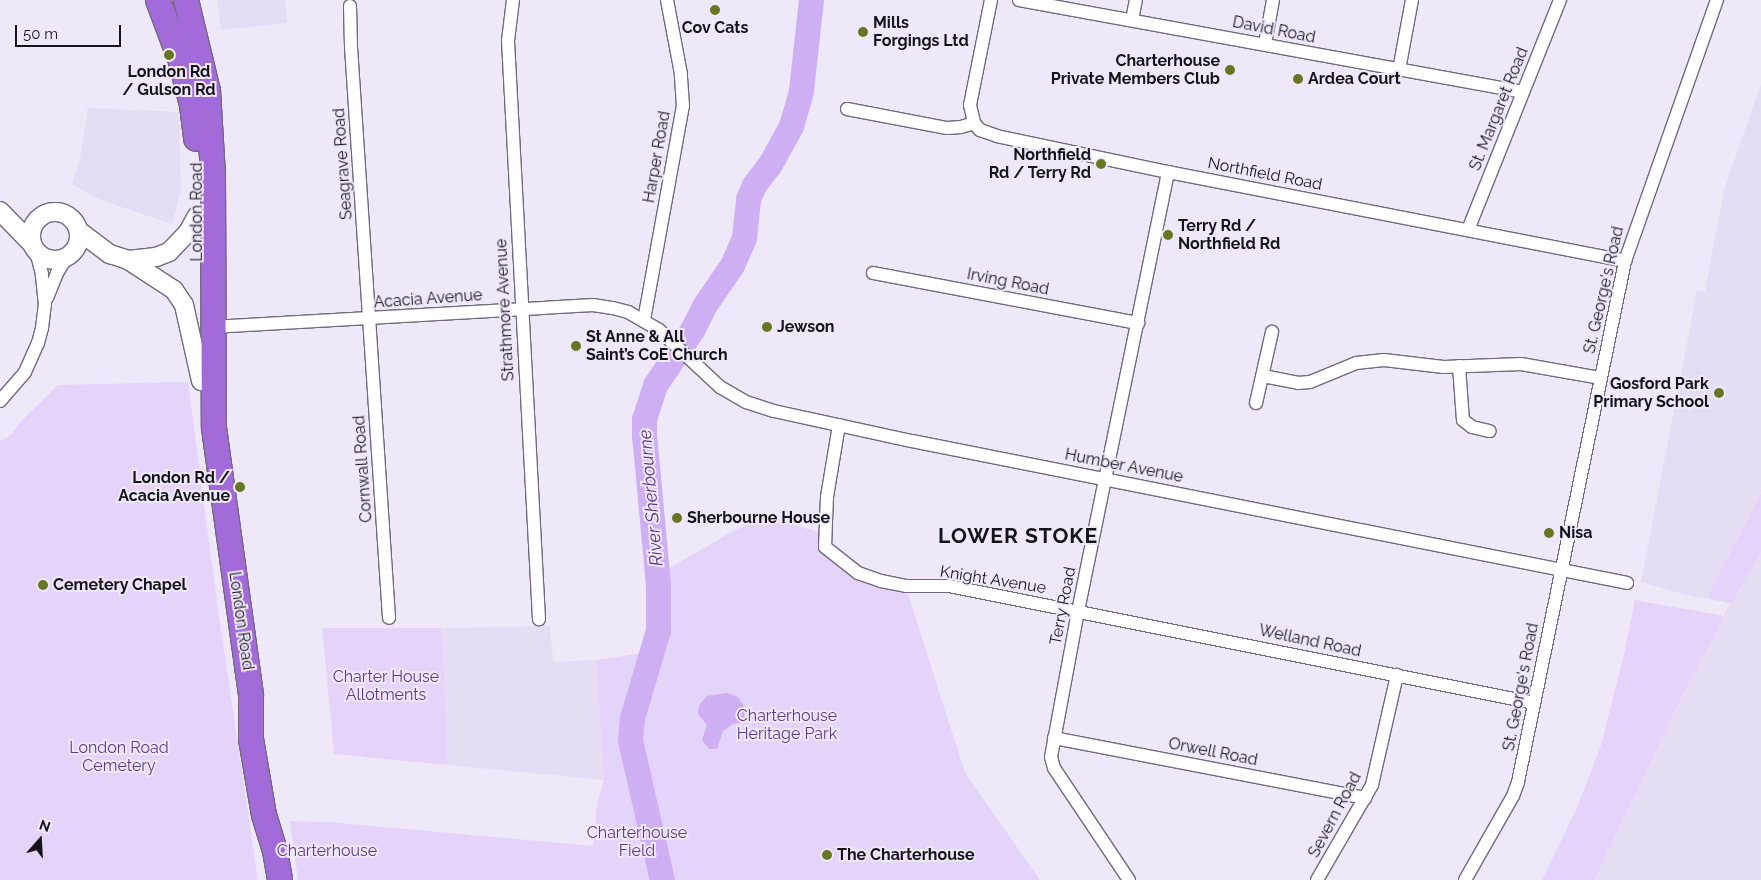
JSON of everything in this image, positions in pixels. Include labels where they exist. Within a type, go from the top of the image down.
[{"type":"highway","name":"London Road","points":[[158,0],[180,62],[192,105],[198,171],[196,312],[201,381],[214,428]]},
{"type":"highway","name":"London Road","points":[[186,0],[208,91],[213,176],[212,327],[214,428],[251,695],[270,757],[278,814],[276,851],[280,880]]},
{"type":"street","name":"Strathmore Avenue","points":[[513,0],[508,41],[539,618]]},
{"type":"street","name":"Harper Road","points":[[644,320],[683,106],[681,74],[667,0]]},
{"type":"street","points":[[847,109],[948,128],[962,128],[974,123],[970,105],[991,0]]},
{"type":"street","name":"David Road","points":[[1019,0],[1523,92]]},
{"type":"street","points":[[1132,20],[1136,0]]},
{"type":"street","points":[[1265,44],[1273,0]]},
{"type":"street","points":[[1399,70],[1412,0]]},
{"type":"street","name":"St. Margaret Road","points":[[1468,230],[1560,0]]},
{"type":"street","name":"St. George's Road","points":[[1465,880],[1513,796],[1625,261],[1717,0]]},
{"type":"street","name":"Seagrave Road","points":[[350,6],[350,47],[370,319]]},
{"type":"street","name":"Northfield Road","points":[[974,123],[980,130],[998,136],[1168,172],[1625,261]]},
{"type":"street","name":"Terry Road","points":[[1130,880],[1052,764],[1054,738],[1078,611],[1168,172]]},
{"type":"street","points":[[0,209],[26,216],[53,212],[63,213],[76,223],[79,231],[79,240],[57,273],[45,305]]},
{"type":"street","points":[[0,209],[34,248],[46,258],[58,260],[87,251],[110,254],[128,260],[174,290],[184,305],[201,381]]},
{"type":"street","points":[[0,401],[19,381],[34,355],[42,328],[45,305],[42,274],[31,234],[33,226],[44,214]]},
{"type":"street","points":[[128,260],[156,257],[169,252],[188,232],[196,216]]},
{"type":"street","points":[[79,231],[110,254]]},
{"type":"street","name":"Irving Road","points":[[873,273],[1138,323]]},
{"type":"street","name":"Acacia Avenue","points":[[212,327],[593,305],[628,312],[644,320]]},
{"type":"street","name":"Cornwall Road","points":[[370,319],[389,618]]},
{"type":"street","name":"Humber Avenue","points":[[644,320],[720,387],[746,402],[774,411],[839,426],[1627,583]]},
{"type":"street","points":[[1256,404],[1272,332]]},
{"type":"street","points":[[1263,376],[1291,383],[1310,382],[1344,367],[1370,360],[1396,360],[1444,367],[1521,364],[1600,378]]},
{"type":"street","points":[[1459,366],[1463,420],[1472,427],[1490,431]]},
{"type":"street","name":"Knight Avenue","points":[[839,426],[827,497],[825,547],[839,559],[858,572],[881,581],[906,586],[949,586],[1078,611]]},
{"type":"street","name":"Welland Road","points":[[1078,611],[1534,703]]},
{"type":"street","name":"Severn Road","points":[[1318,880],[1372,785],[1398,676]]},
{"type":"street","name":"Orwell Road","points":[[1054,738],[1365,798]]},
{"type":"shaded area","points":[[217,0],[285,0],[287,23],[221,30]]},
{"type":"shaded area","name":"Gosford Park Primary School","points":[[1761,84],[1761,493],[1707,598],[1694,597],[1641,582],[1697,291],[1705,291],[1724,190]]},
{"type":"shaded area","points":[[88,108],[179,112],[181,190],[172,224],[98,199],[72,184],[80,159]]},
{"type":"shaded area","points":[[1761,552],[1761,880],[1594,880],[1681,699],[1727,609]]},
{"type":"shaded area","points":[[550,626],[553,662],[596,660],[604,780],[448,765],[442,628]]},
{"type":"shaded area","points":[[727,693],[738,697],[744,706],[745,722],[733,724],[723,731],[717,749],[709,749],[702,740],[707,725],[698,714],[699,705],[707,696]]},
{"type":"green space","name":"London Road Cemetery","points":[[188,382],[217,602],[258,880],[0,880],[0,441],[11,435],[20,422],[58,385]]},
{"type":"green space","points":[[1761,493],[1761,552],[1731,604],[1707,598]]},
{"type":"green space","name":"Charterhouse Heritage Park","points":[[751,523],[787,523],[822,533],[825,547],[908,594],[965,773],[1040,880],[298,880],[290,821],[328,822],[593,846],[597,803],[604,780],[596,660],[651,652],[646,582],[735,530]]},
{"type":"green space","points":[[1635,600],[1724,616],[1681,699],[1594,880],[1542,880],[1576,810],[1601,745],[1624,654]]},
{"type":"green space","name":"Charter House Allotments","points":[[322,628],[442,628],[448,765],[334,754]]},
{"type":"waterway","name":"River Sherbourne","points":[[662,880],[630,740],[632,718],[658,630],[658,585],[644,419],[655,385],[732,265],[744,238],[748,199],[754,185],[770,164],[791,126],[801,90],[811,0]]},
{"type":"place","name":"Cov Cats","points":[[715,10]]},
{"type":"place","name":"Mills Forgings Ltd","points":[[863,32]]},
{"type":"place","name":"London Rd / Gulson Rd","points":[[169,55]]},
{"type":"place","name":"Charterhouse Private Members Club","points":[[1230,70]]},
{"type":"place","name":"Ardea Court","points":[[1298,79]]},
{"type":"place","name":"Northfield Rd / Terry Rd","points":[[1101,164]]},
{"type":"place","name":"Terry Rd / Northfield Rd","points":[[1168,235]]},
{"type":"place","name":"Jewson","points":[[767,327]]},
{"type":"place","name":"St Anne & All Saint’s CoE Church","points":[[576,346]]},
{"type":"place","name":"Gosford Park Primary School","points":[[1719,393]]},
{"type":"place","name":"London Rd / Acacia Avenue","points":[[240,487]]},
{"type":"place","name":"Sherbourne House","points":[[677,518]]},
{"type":"place","name":"Nisa","points":[[1549,533]]},
{"type":"place","name":"Cemetery Chapel","points":[[43,585]]},
{"type":"place","name":"The Charterhouse","points":[[827,855]]},
{"type":"district","name":"LOWER STOKE","points":[[1018,536]]},
{"type":"park label","name":"Charterhouse Field","points":[[637,842]]},
{"type":"park label","name":"Charterhouse","points":[[327,851]]}]
